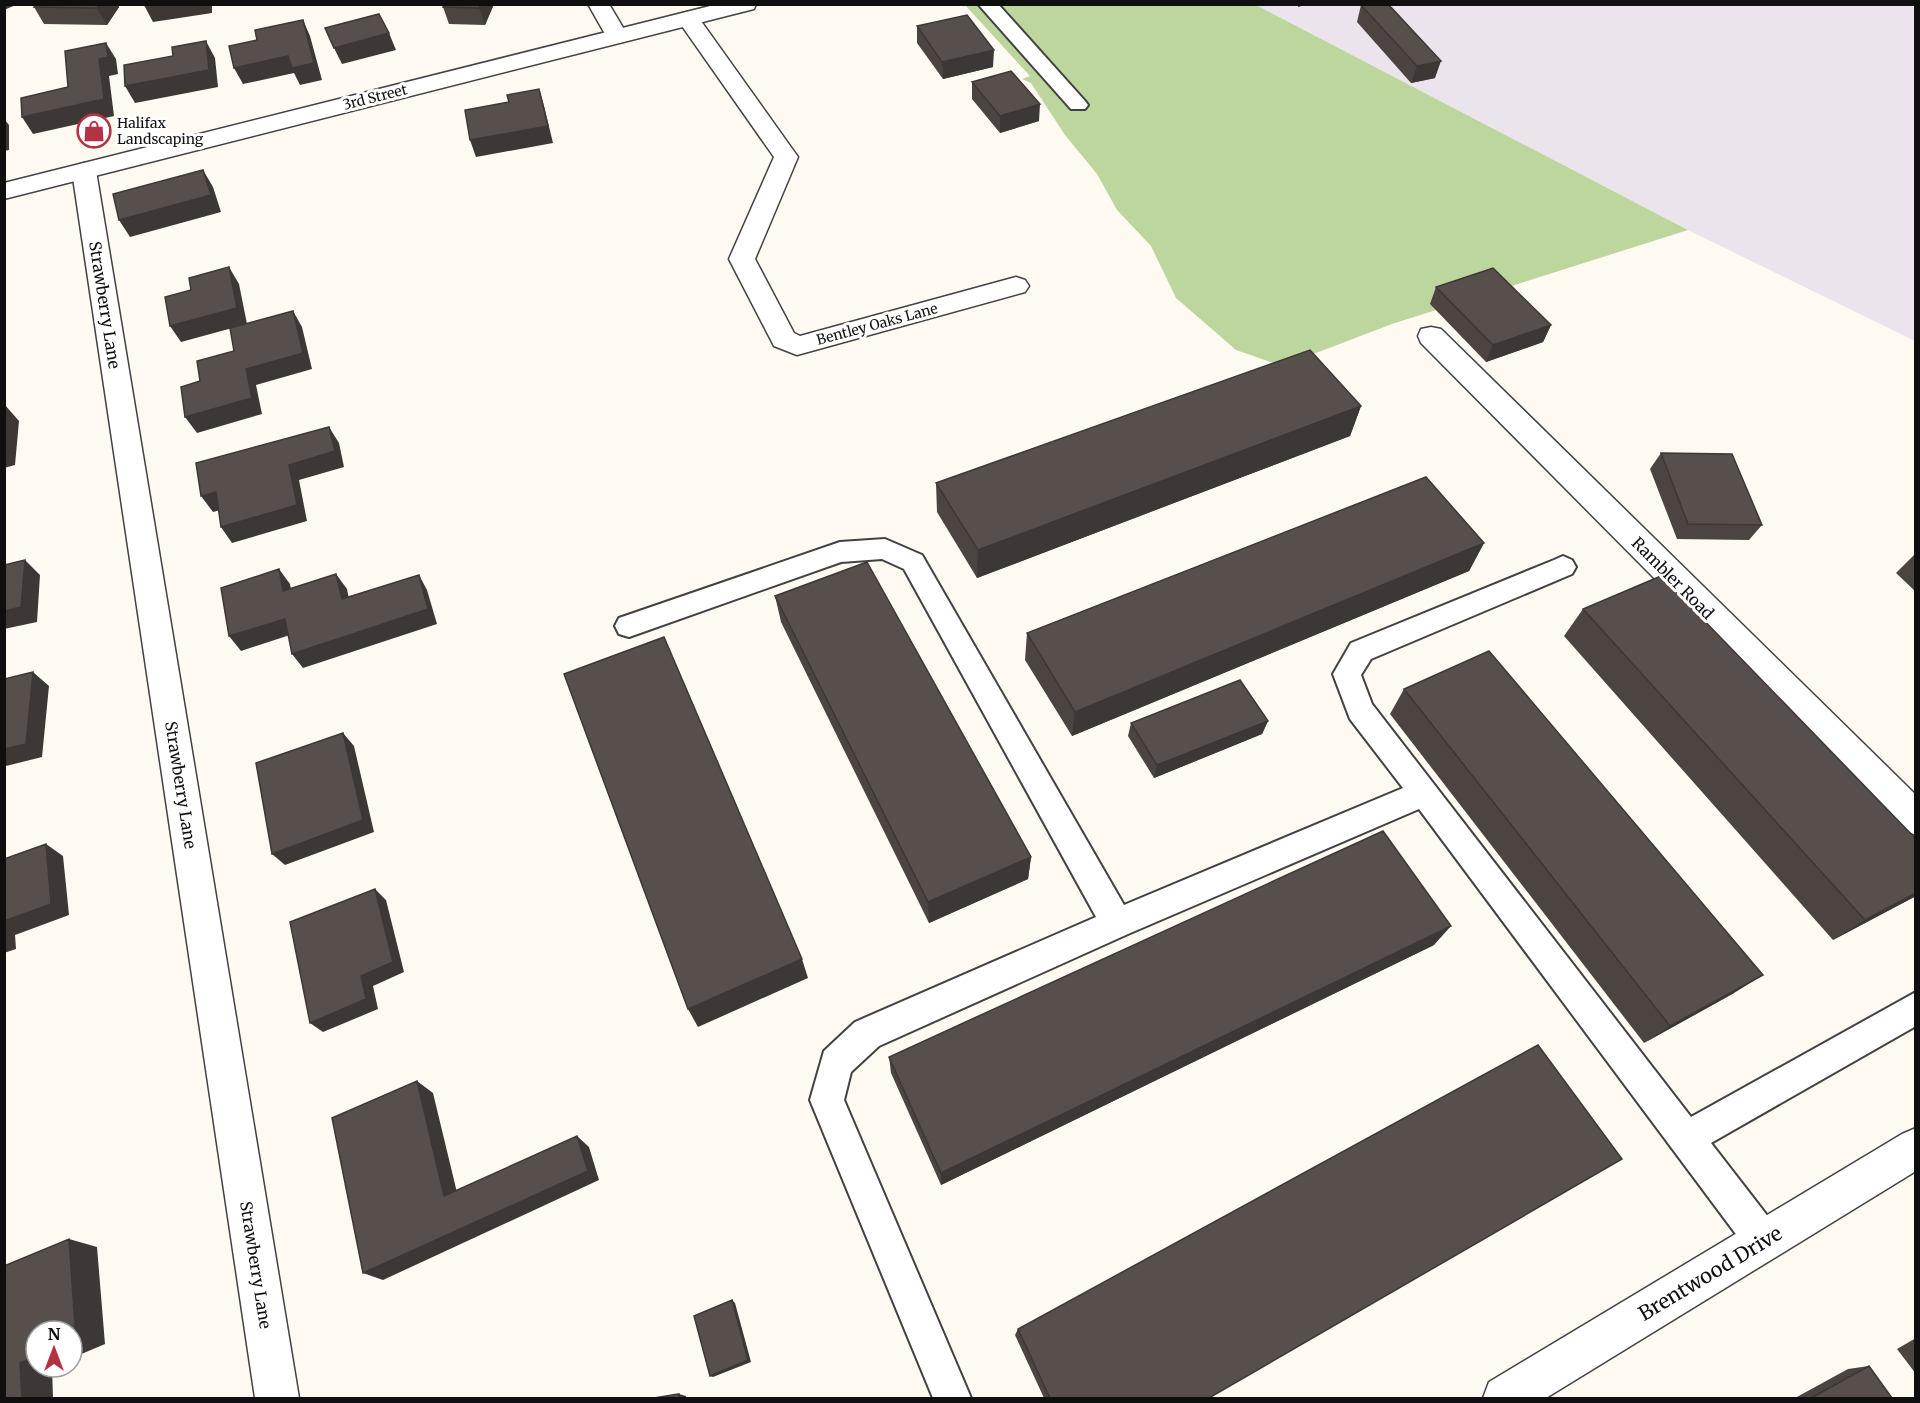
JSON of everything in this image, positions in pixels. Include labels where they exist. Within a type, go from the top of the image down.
[{"type":"street","points":[[598,4],[617,36]]},
{"type":"street","name":"3rd Street","points":[[4,191],[746,4]]},
{"type":"street","name":"Bentley Oaks Lane","points":[[688,19],[786,157],[742,259],[784,339],[797,346],[1016,286]]},
{"type":"street","name":"Strawberry Lane","points":[[84,171],[277,1398]]},
{"type":"street","name":"Rambler Road","points":[[1431,336],[1916,819]]},
{"type":"street","name":"Brentwood Drive","points":[[1505,1398],[1916,1148]]},
{"type":"lane","points":[[987,4],[1078,105]]},
{"type":"lane","points":[[629,626],[840,552],[885,549],[913,562],[1117,923]]},
{"type":"lane","points":[[1563,567],[1361,651],[1347,674],[1360,710],[1763,1240]]},
{"type":"lane","points":[[952,1398],[827,1100],[836,1063],[867,1034],[1117,923],[1424,793]]},
{"type":"lane","points":[[1687,1138],[1916,1008]]},
{"type":"shaded area","points":[[1256,5],[1915,5],[1915,341],[1688,230]]},
{"type":"green space","points":[[965,5],[1256,5],[1688,230],[1392,324],[1282,366],[1236,350],[1176,298],[1151,246],[1117,210],[1097,174],[1065,135],[1031,83],[1022,79],[1030,76]]},
{"type":"building","points":[[36,4],[99,4],[97,8],[34,7]]},
{"type":"building","points":[[444,4],[481,4],[479,8],[443,7]]},
{"type":"building","points":[[1388,4],[1441,61],[1417,66],[1361,5]]},
{"type":"building","points":[[379,14],[389,33],[334,48],[325,28]]},
{"type":"building","points":[[967,15],[994,50],[942,62],[917,26]]},
{"type":"building","points":[[303,20],[314,63],[292,68],[288,56],[234,68],[229,46],[257,40],[255,30]]},
{"type":"building","points":[[206,41],[209,70],[125,86],[124,65],[173,56],[172,47]]},
{"type":"building","points":[[106,43],[108,57],[99,59],[104,99],[22,117],[21,98],[68,87],[65,51]]},
{"type":"building","points":[[1011,71],[1040,104],[1000,116],[972,82]]},
{"type":"building","points":[[539,89],[548,126],[470,140],[465,110],[509,102],[507,95]]},
{"type":"building","points":[[203,170],[211,195],[119,220],[113,194]]},
{"type":"building","points":[[229,267],[237,308],[170,326],[165,297],[191,290],[189,278]]},
{"type":"building","points":[[1493,268],[1551,325],[1493,345],[1436,287]]},
{"type":"building","points":[[293,311],[303,353],[246,369],[252,398],[185,417],[181,387],[200,381],[197,361],[234,351],[230,328]]},
{"type":"building","points":[[1310,350],[1361,406],[978,550],[936,483]]},
{"type":"building","points":[[329,427],[335,451],[289,465],[297,505],[221,527],[216,492],[201,496],[196,463]]},
{"type":"building","points":[[1661,453],[1732,454],[1762,525],[1688,524]]},
{"type":"building","points":[[1426,477],[1484,543],[1075,712],[1027,633]]},
{"type":"building","points":[[25,560],[21,607],[4,611],[4,565]]},
{"type":"building","points":[[867,562],[1031,857],[928,902],[775,596]]},
{"type":"building","points":[[279,569],[283,591],[336,574],[342,599],[419,575],[428,609],[292,654],[285,619],[229,636],[221,588]]},
{"type":"building","points":[[1661,576],[1916,839],[1916,893],[1865,920],[1583,609]]},
{"type":"building","points":[[664,637],[802,959],[688,1009],[564,674]]},
{"type":"building","points":[[1489,651],[1763,975],[1670,1026],[1404,689]]},
{"type":"building","points":[[33,672],[26,744],[4,749],[4,679]]},
{"type":"building","points":[[1240,680],[1268,721],[1157,765],[1131,723]]},
{"type":"building","points":[[343,733],[363,820],[272,854],[256,763]]},
{"type":"building","points":[[1383,831],[1451,926],[941,1173],[889,1057]]},
{"type":"building","points":[[46,844],[51,904],[4,921],[4,859]]},
{"type":"building","points":[[375,889],[393,962],[361,976],[366,999],[310,1023],[290,922]]},
{"type":"building","points":[[1538,1045],[1622,1159],[1209,1398],[1050,1398],[1018,1329]]},
{"type":"building","points":[[417,1081],[444,1196],[577,1136],[588,1171],[363,1273],[332,1118]]},
{"type":"building","points":[[69,1239],[75,1319],[24,1319],[24,1361],[20,1363],[22,1398],[4,1398],[4,1266]]},
{"type":"building","points":[[732,1300],[748,1360],[710,1376],[694,1316]]},
{"type":"building","points":[[1869,1366],[1892,1398],[1811,1398]]},
{"type":"building","points":[[679,1394],[679,1398],[654,1398]]},
{"type":"place","name":"Halifax Landscaping","points":[[94,131]]}]
